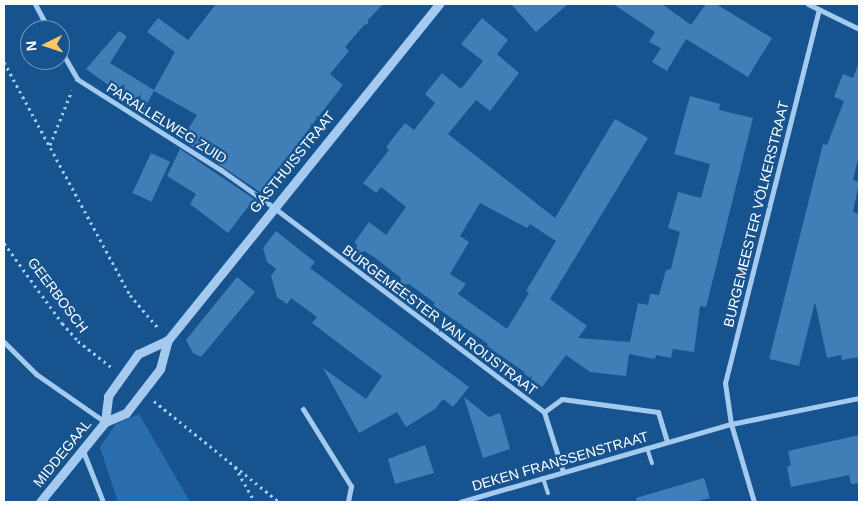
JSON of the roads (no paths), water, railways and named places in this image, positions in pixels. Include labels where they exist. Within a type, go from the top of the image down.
[{"type":"street","points":[[35,4],[44,20]]},
{"type":"street","name":"GASTHUISSTRAAT","points":[[143,392],[160,369],[168,340],[273,206],[439,4]]},
{"type":"street","points":[[808,4],[859,29]]},
{"type":"street","name":"BURGEMEESTER VÖLKERSTRAAT","points":[[754,502],[731,424],[725,383],[819,10]]},
{"type":"street","name":"PARALLELWEG ZUID","points":[[70,67],[77,79],[222,170],[273,206]]},
{"type":"street","name":"BURGEMEESTER VAN ROIJSTRAAT","points":[[273,206],[544,412],[563,472]]},
{"type":"street","name":"GASTHUISSTRAAT","points":[[122,376],[138,354],[168,340]]},
{"type":"street","points":[[4,342],[36,374],[105,422]]},
{"type":"street","name":"MIDDEGAAL","points":[[105,422],[108,396],[122,376]]},
{"type":"street","name":"MIDDEGAAL","points":[[40,502],[105,422],[126,413],[143,392]]},
{"type":"street","name":"DEKEN FRANSSENSTRAAT","points":[[460,502],[731,424],[859,398]]},
{"type":"street","name":"DEKEN FRANSSENSTRAAT","points":[[544,412],[562,399],[658,412],[667,442]]},
{"type":"street","points":[[302,409],[351,486],[348,502]]},
{"type":"street","points":[[83,451],[103,502]]},
{"type":"lane","points":[[646,448],[652,463]]},
{"type":"lane","points":[[544,478],[548,493]]}]
